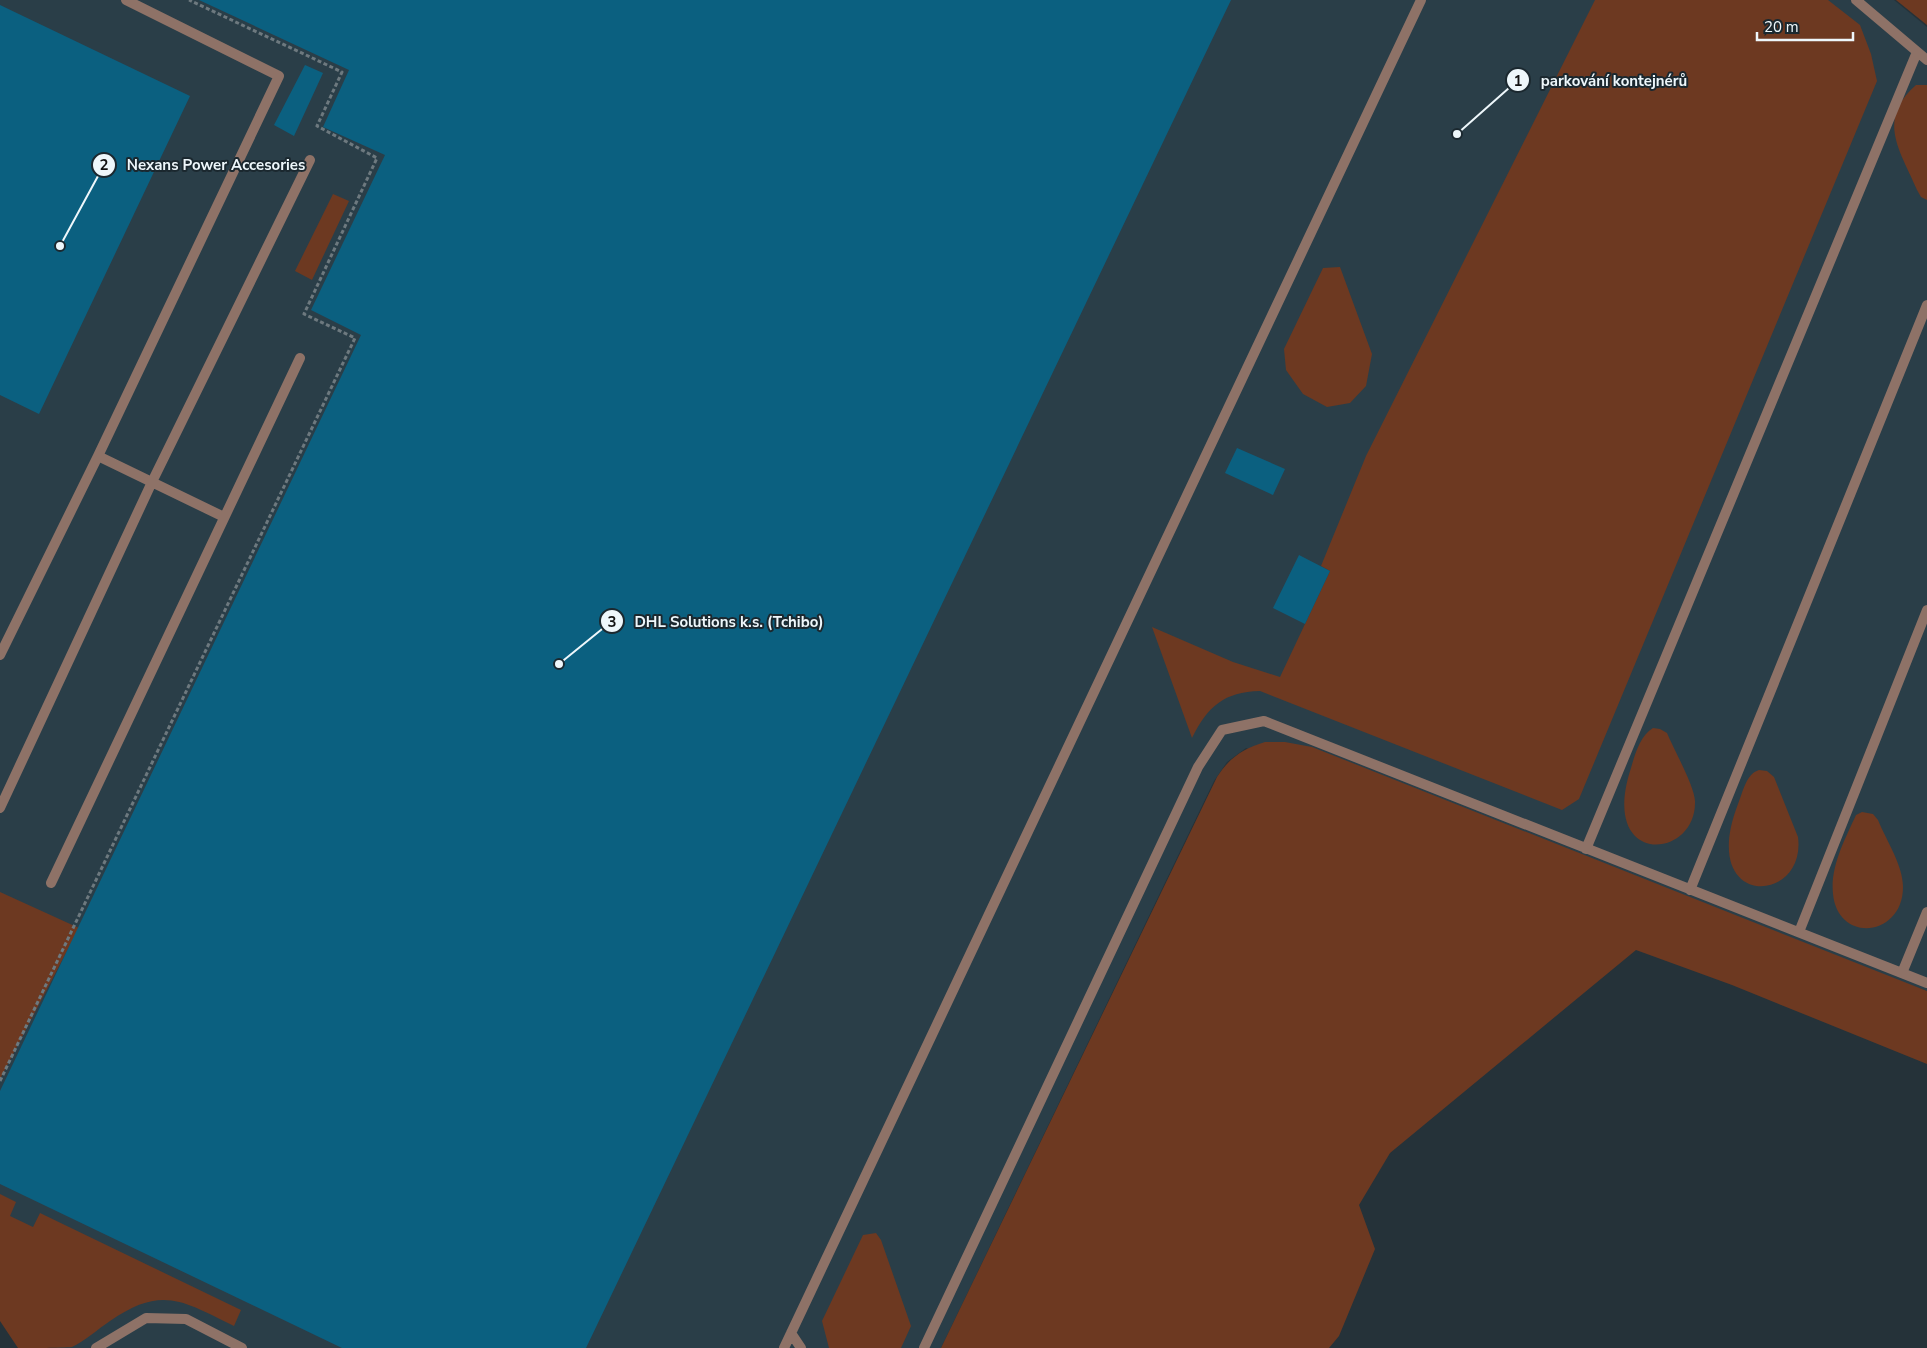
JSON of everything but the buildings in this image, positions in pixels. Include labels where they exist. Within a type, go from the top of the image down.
[{"type":"lane","points":[[0,655],[98,456],[279,76],[126,0]]},
{"type":"lane","points":[[784,1348],[1421,0]]},
{"type":"lane","points":[[1856,0],[1927,60]]},
{"type":"lane","points":[[1586,848],[1917,52]]},
{"type":"lane","points":[[0,808],[152,482],[310,160]]},
{"type":"lane","points":[[1690,890],[1927,305]]},
{"type":"lane","points":[[51,883],[300,358]]},
{"type":"lane","points":[[98,456],[224,517]]},
{"type":"lane","points":[[1798,932],[1927,610]]},
{"type":"lane","points":[[924,1348],[1198,767],[1222,730],[1264,721],[1927,983]]},
{"type":"lane","points":[[1902,973],[1927,912]]},
{"type":"lane","points":[[96,1348],[146,1318],[186,1319],[242,1348]]},
{"type":"lane","points":[[791,1333],[801,1348]]},
{"type":"path","points":[[0,1081],[74,925]]},
{"type":"shaded area","points":[[0,0],[1894,0],[1927,27],[1927,991],[1246,748],[1227,762],[1214,781],[941,1348],[57,1348],[0,1269]]},
{"type":"shaded area","points":[[1595,0],[1828,0],[1860,25],[1871,54],[1877,81],[1579,799],[1562,810],[1260,691],[1236,694],[1218,703],[1204,717],[1192,738],[1152,627],[1233,662],[1280,677],[1330,571],[1321,566],[1366,456]]},
{"type":"shaded area","points":[[1896,0],[1927,0],[1927,25]]},
{"type":"shaded area","points":[[1916,85],[1927,85],[1927,200],[1921,197],[1917,190],[1895,136],[1894,123],[1897,111],[1904,98]]},
{"type":"shaded area","points":[[333,194],[349,201],[312,280],[295,271]]},
{"type":"shaded area","points":[[1340,267],[1372,354],[1366,386],[1350,403],[1327,407],[1303,394],[1286,370],[1284,349],[1323,268]]},
{"type":"shaded area","points":[[1653,728],[1667,733],[1688,777],[1695,801],[1691,821],[1681,835],[1667,843],[1651,844],[1637,838],[1627,824],[1624,801],[1636,751],[1641,740]]},
{"type":"shaded area","points":[[1265,742],[1285,742],[1312,747],[1927,991],[1927,1064],[1732,985],[1636,950],[1390,1153],[1359,1205],[1375,1249],[1339,1336],[1329,1348],[941,1348],[1217,777],[1232,759],[1250,748]]},
{"type":"shaded area","points":[[1759,770],[1767,771],[1774,777],[1798,837],[1796,859],[1787,875],[1772,884],[1756,886],[1741,879],[1731,863],[1729,839],[1738,804],[1748,779]]},
{"type":"shaded area","points":[[1862,812],[1873,814],[1878,820],[1897,861],[1903,887],[1900,904],[1893,916],[1882,924],[1870,928],[1857,927],[1846,921],[1837,910],[1833,894],[1834,874],[1839,853],[1856,815]]},
{"type":"shaded area","points":[[0,892],[79,928],[0,1079]]},
{"type":"shaded area","points":[[0,1194],[16,1202],[10,1216],[33,1227],[40,1213],[241,1310],[234,1326],[186,1304],[159,1300],[144,1303],[128,1310],[72,1347],[18,1348],[0,1321]]},
{"type":"shaded area","points":[[876,1233],[881,1240],[911,1326],[901,1348],[829,1348],[822,1321],[863,1235]]},
{"type":"place","name":"parkování kontejnérů","points":[[1457,134]]},
{"type":"place","name":"Nexans Power Accesories","points":[[60,246]]},
{"type":"place","name":"DHL Solutions k.s. (Tchibo)","points":[[559,664]]}]
